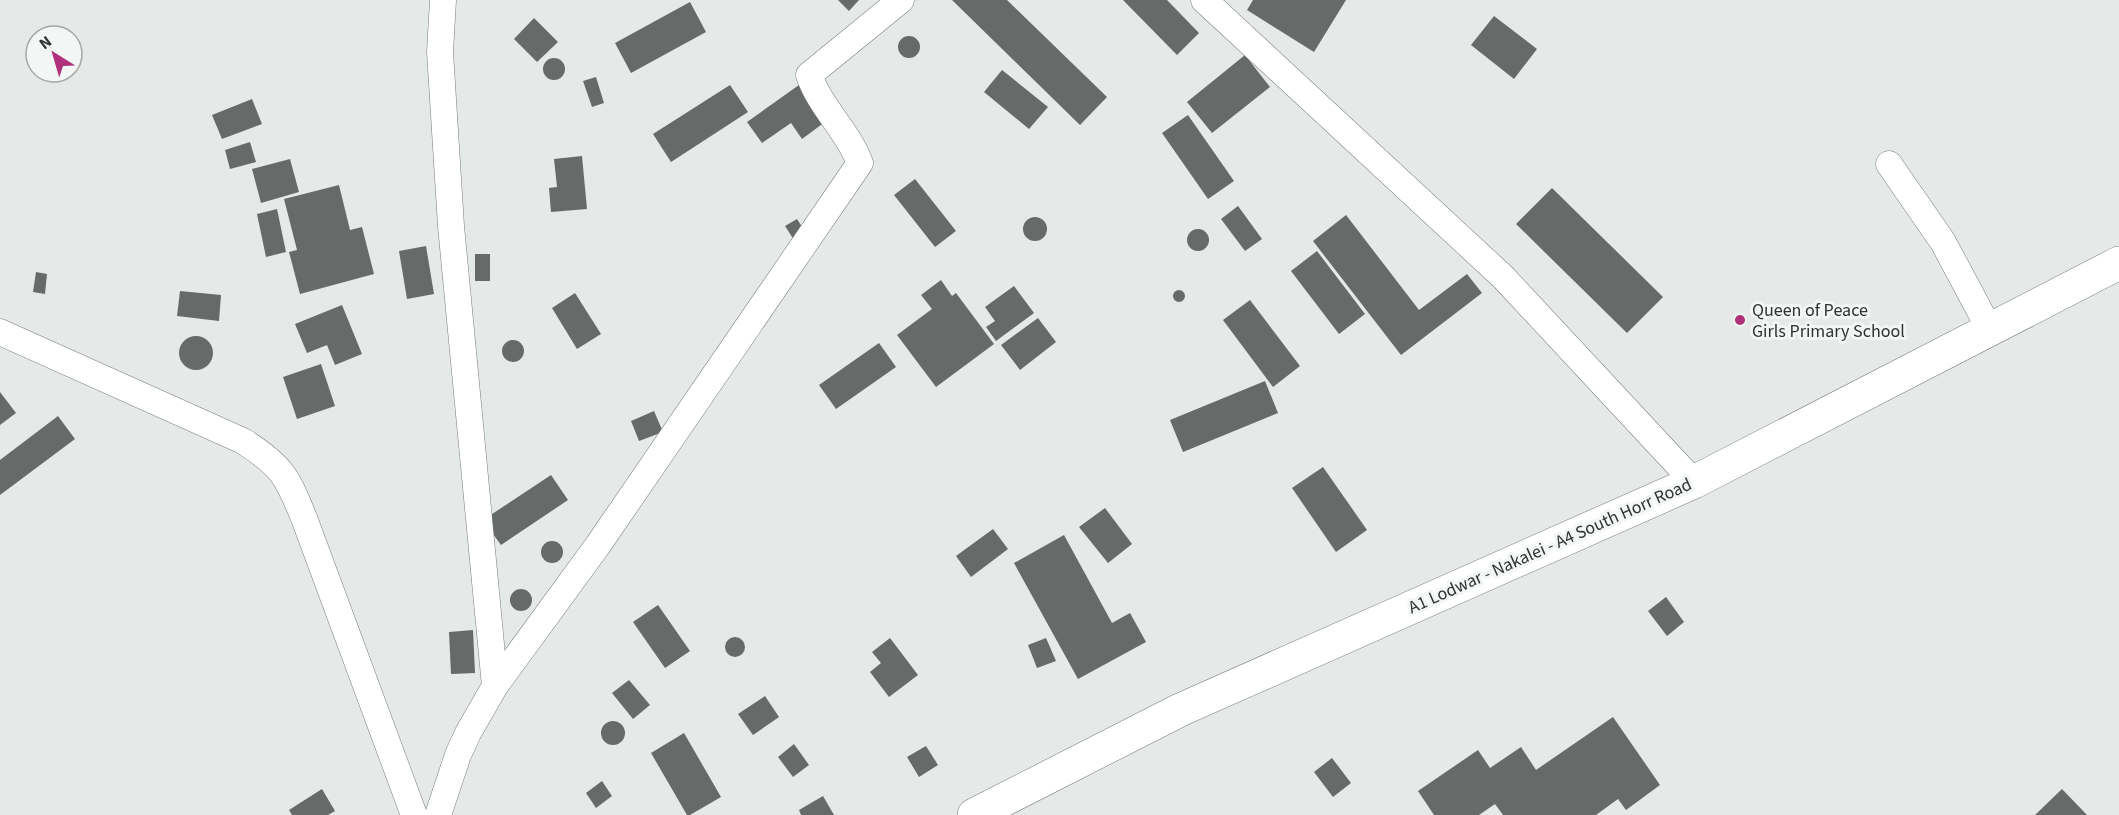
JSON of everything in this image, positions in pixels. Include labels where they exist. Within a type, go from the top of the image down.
[{"type":"main road","name":"A1 Lodwar - Nakalei - A4 South Horr Road","points":[[974,815],[1180,710],[1694,482],[2119,263]]},
{"type":"street","points":[[443,0],[440,52],[452,226],[495,687]]},
{"type":"street","points":[[438,815],[458,755],[495,687],[598,545],[860,163],[812,85],[809,75],[901,0]]},
{"type":"street","points":[[1204,0],[1503,277],[1694,482]]},
{"type":"street","points":[[1890,164],[1943,242],[1990,330]]},
{"type":"street","points":[[0,332],[243,441],[275,463],[291,485],[414,815]]},
{"type":"building","points":[[838,0],[859,0],[849,11]]},
{"type":"building","points":[[952,0],[1007,0],[1107,97],[1080,125]]},
{"type":"building","points":[[1123,0],[1167,0],[1199,33],[1177,55]]},
{"type":"building","points":[[1253,0],[1346,0],[1314,52],[1247,10]]},
{"type":"building","points":[[690,2],[706,32],[631,73],[615,43]]},
{"type":"building","points":[[1494,16],[1537,49],[1514,79],[1471,45]]},
{"type":"building","points":[[534,18],[558,42],[537,62],[514,39]]},
{"type":"building","points":[[909,36],[917,39],[920,47],[917,55],[909,58],[901,55],[898,47],[901,39]]},
{"type":"building","points":[[1245,55],[1270,87],[1212,133],[1187,102]]},
{"type":"building","points":[[554,58],[562,61],[565,69],[562,77],[554,80],[546,77],[543,69],[546,61]]},
{"type":"building","points":[[1002,70],[1048,107],[1029,129],[984,92]]},
{"type":"building","points":[[596,77],[604,103],[592,107],[583,81]]},
{"type":"building","points":[[730,85],[748,112],[671,162],[653,134]]},
{"type":"building","points":[[799,85],[825,122],[802,139],[791,123],[762,143],[747,122]]},
{"type":"building","points":[[252,99],[262,124],[222,139],[212,115]]},
{"type":"building","points":[[1188,115],[1234,181],[1208,199],[1162,133]]},
{"type":"building","points":[[250,142],[256,162],[230,169],[225,150]]},
{"type":"building","points":[[582,156],[587,209],[551,212],[549,188],[557,187],[554,159]]},
{"type":"building","points":[[290,159],[299,192],[261,203],[252,169]]},
{"type":"building","points":[[915,179],[956,231],[935,247],[894,195]]},
{"type":"building","points":[[339,185],[350,230],[362,227],[374,274],[300,294],[289,252],[297,250],[284,199]]},
{"type":"building","points":[[1552,188],[1663,297],[1627,333],[1516,224]]},
{"type":"building","points":[[1238,206],[1262,239],[1245,251],[1221,219]]},
{"type":"building","points":[[277,209],[286,252],[266,257],[257,214]]},
{"type":"building","points":[[1346,215],[1419,310],[1467,274],[1482,293],[1401,355],[1313,241]]},
{"type":"building","points":[[1035,217],[1040,218],[1046,224],[1046,234],[1040,240],[1035,241],[1030,240],[1024,234],[1023,229],[1024,224],[1030,218]]},
{"type":"building","points":[[797,219],[806,233],[794,240],[785,226]]},
{"type":"building","points":[[1198,229],[1206,232],[1209,240],[1206,248],[1198,251],[1190,248],[1187,240],[1190,232]]},
{"type":"building","points":[[426,246],[434,294],[407,299],[399,251]]},
{"type":"building","points":[[1317,251],[1365,314],[1339,334],[1291,271]]},
{"type":"building","points":[[475,254],[490,254],[490,281],[475,281]]},
{"type":"building","points":[[36,272],[47,274],[45,294],[33,292]]},
{"type":"building","points":[[941,280],[952,296],[956,293],[994,344],[936,387],[897,335],[932,309],[921,295]]},
{"type":"building","points":[[1014,286],[1034,313],[996,341],[986,327],[995,321],[985,307]]},
{"type":"building","points":[[1181,290],[1185,296],[1181,302],[1177,302],[1173,294]]},
{"type":"building","points":[[180,291],[221,295],[219,321],[177,316]]},
{"type":"building","points":[[575,293],[601,334],[577,349],[552,308]]},
{"type":"building","points":[[1250,300],[1300,366],[1273,387],[1223,320]]},
{"type":"building","points":[[342,305],[362,354],[335,365],[327,345],[307,353],[295,324]]},
{"type":"building","points":[[1038,318],[1056,342],[1020,370],[1001,345]]},
{"type":"building","points":[[196,336],[208,341],[213,353],[208,365],[196,370],[184,365],[179,353],[184,341]]},
{"type":"building","points":[[513,340],[521,343],[524,351],[521,359],[513,362],[505,359],[502,351],[505,343]]},
{"type":"building","points":[[879,343],[896,367],[836,409],[819,385]]},
{"type":"building","points":[[321,364],[335,406],[297,419],[283,377]]},
{"type":"building","points":[[1265,381],[1278,413],[1183,452],[1170,420]]},
{"type":"building","points":[[0,392],[16,413],[0,425]]},
{"type":"building","points":[[654,411],[663,432],[639,441],[631,421]]},
{"type":"building","points":[[58,416],[75,439],[0,495],[0,460]]},
{"type":"building","points":[[1323,467],[1367,530],[1336,552],[1292,488]]},
{"type":"building","points":[[551,475],[568,500],[501,545],[483,520]]},
{"type":"building","points":[[1105,508],[1132,544],[1108,563],[1079,527]]},
{"type":"building","points":[[993,529],[1008,549],[971,577],[956,556]]},
{"type":"building","points":[[1064,535],[1112,623],[1130,613],[1146,642],[1078,679],[1014,563]]},
{"type":"building","points":[[552,541],[560,544],[563,552],[560,560],[552,563],[544,560],[541,552],[544,544]]},
{"type":"building","points":[[521,589],[529,592],[532,600],[529,608],[521,611],[513,608],[510,600],[513,592]]},
{"type":"building","points":[[1666,597],[1684,622],[1667,636],[1648,611]]},
{"type":"building","points":[[658,605],[690,651],[665,668],[633,622]]},
{"type":"building","points":[[473,630],[475,673],[451,674],[449,632]]},
{"type":"building","points":[[735,637],[742,640],[745,647],[742,654],[735,657],[728,654],[725,647],[728,640]]},
{"type":"building","points":[[890,638],[918,675],[889,697],[870,672],[881,663],[872,652]]},
{"type":"building","points":[[1046,638],[1056,661],[1037,668],[1028,645]]},
{"type":"building","points":[[629,680],[650,705],[633,719],[612,693]]},
{"type":"building","points":[[765,696],[779,717],[753,735],[738,714]]},
{"type":"building","points":[[1613,717],[1660,785],[1626,810],[1618,799],[1596,815],[1503,815],[1495,804],[1479,815],[1434,815],[1418,791],[1478,750],[1490,768],[1521,747],[1536,770]]},
{"type":"building","points":[[613,721],[618,722],[624,728],[624,738],[618,744],[613,745],[608,744],[602,738],[601,733],[602,728],[608,722]]},
{"type":"building","points":[[684,733],[721,797],[690,815],[687,815],[651,753]]},
{"type":"building","points":[[794,744],[809,765],[793,777],[778,757]]},
{"type":"building","points":[[926,746],[938,765],[919,777],[907,757]]},
{"type":"building","points":[[1332,758],[1351,783],[1333,797],[1314,772]]},
{"type":"building","points":[[602,781],[612,796],[596,808],[586,793]]},
{"type":"building","points":[[322,789],[335,811],[328,815],[292,815],[289,810]]},
{"type":"building","points":[[2062,789],[2087,815],[2035,815]]},
{"type":"building","points":[[823,796],[834,815],[801,815],[799,810]]},
{"type":"place","name":"Queen of Peace Girls Primary School","points":[[1740,320]]}]
